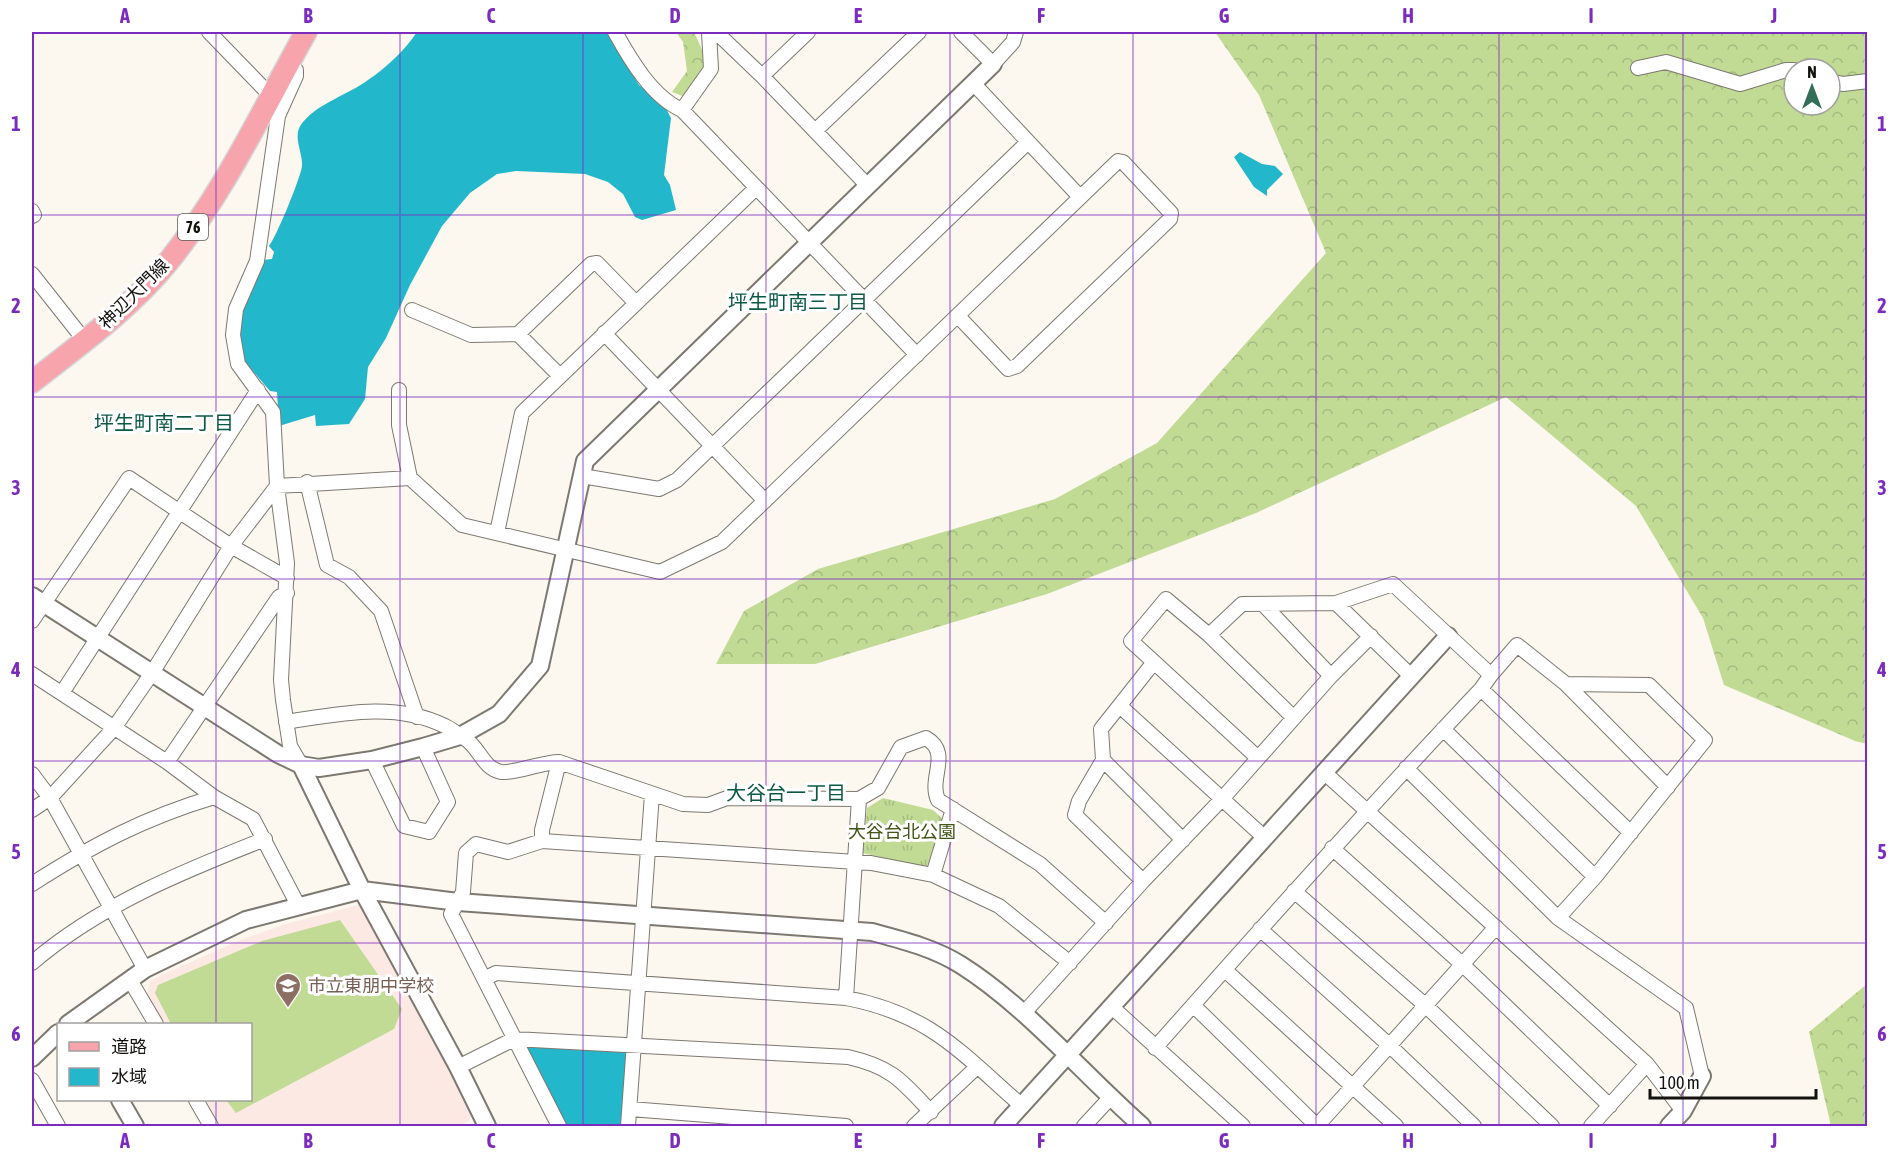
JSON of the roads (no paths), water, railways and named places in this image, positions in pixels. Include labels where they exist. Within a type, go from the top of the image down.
[{"type":"main road","name":"神辺大門線","points":[[32,382],[110,320],[167,263],[210,201],[306,32]]},
{"type":"street","points":[[209,32],[270,95]]},
{"type":"street","points":[[615,32],[643,74],[663,97],[682,110],[866,299],[917,355]]},
{"type":"street","points":[[682,110],[711,69],[709,32]]},
{"type":"street","points":[[716,32],[762,76],[868,186]]},
{"type":"street","points":[[762,76],[808,32]]},
{"type":"street","points":[[815,131],[919,32]]},
{"type":"street","points":[[961,32],[993,64]]},
{"type":"street","points":[[37,600],[278,754],[301,765],[320,768],[372,760],[423,747],[459,736],[500,714],[540,666],[585,461],[974,84],[1013,42],[1016,32]]},
{"type":"street","points":[[1638,68],[1666,62],[1740,84],[1782,71]]},
{"type":"street","points":[[288,63],[296,70],[296,76],[278,116],[257,261],[236,309],[233,335],[238,364],[273,412],[277,486],[287,578],[281,680],[290,746],[362,890],[458,1067],[482,1125]]},
{"type":"street","points":[[1842,84],[1868,81]]},
{"type":"street","points":[[974,84],[1080,197]]},
{"type":"street","points":[[582,476],[659,489],[677,480],[1028,142]]},
{"type":"street","points":[[399,390],[399,425],[410,478],[455,522],[660,572],[722,542],[1118,161],[1123,162],[1171,213],[1170,219],[1017,366],[1008,369],[958,316]]},
{"type":"street","points":[[497,533],[522,413],[756,188]]},
{"type":"street","points":[[32,211],[34,215],[32,216]]},
{"type":"street","points":[[412,310],[471,335],[519,334],[591,264],[597,263],[635,302]]},
{"type":"street","points":[[32,275],[85,340]]},
{"type":"street","points":[[604,333],[765,501]]},
{"type":"street","points":[[519,334],[560,375]]},
{"type":"street","points":[[63,693],[258,390]]},
{"type":"street","points":[[32,621],[37,600],[129,478],[231,546],[287,578]]},
{"type":"street","points":[[32,810],[50,798],[114,728],[152,673],[231,546],[277,486],[307,482],[410,478]]},
{"type":"street","points":[[307,482],[327,565],[349,578],[381,611],[417,717]]},
{"type":"street","points":[[1209,635],[1242,604],[1336,603],[1393,584],[1491,675]]},
{"type":"street","points":[[167,762],[279,597],[286,593]]},
{"type":"street","points":[[1258,758],[1131,641],[1166,599],[1209,635],[1294,718]]},
{"type":"street","points":[[1336,603],[1411,676]]},
{"type":"street","points":[[1263,604],[1331,676]]},
{"type":"street","points":[[1023,1014],[1143,881],[1222,799],[1331,676],[1371,636]]},
{"type":"street","points":[[1003,1126],[1326,774],[1448,636]]},
{"type":"street","points":[[1155,1048],[1332,848],[1368,813],[1406,768],[1481,688],[1516,645],[1566,684],[1668,787]]},
{"type":"street","points":[[1143,881],[1075,815],[1079,801],[1103,760],[1101,729],[1121,707],[1154,662]]},
{"type":"street","points":[[32,674],[167,762],[214,797],[253,819],[266,839],[299,906]]},
{"type":"street","points":[[1558,918],[1632,833],[1705,740],[1649,685],[1566,684]]},
{"type":"street","points":[[1481,688],[1632,833]]},
{"type":"street","points":[[1121,707],[1265,838]]},
{"type":"street","points":[[286,722],[338,712],[374,711],[417,717],[444,725],[471,742],[487,766],[502,772],[543,762],[560,762],[683,804],[703,805],[727,798],[859,799],[878,788],[901,747],[926,738],[938,749],[940,758],[934,792],[938,800],[1040,864],[1106,923]]},
{"type":"street","points":[[1443,729],[1595,877]]},
{"type":"street","points":[[372,760],[404,826],[429,832],[448,802],[423,747]]},
{"type":"street","points":[[1103,760],[1182,840]]},
{"type":"street","points":[[542,841],[542,830],[560,762]]},
{"type":"street","points":[[1406,768],[1558,918],[1686,1008],[1702,1076],[1683,1111],[1669,1126]]},
{"type":"street","points":[[32,774],[50,798],[145,969]]},
{"type":"street","points":[[1326,774],[1647,1064],[1683,1111]]},
{"type":"street","points":[[628,1126],[652,794]]},
{"type":"street","points":[[32,884],[81,853],[133,825],[214,797]]},
{"type":"street","points":[[846,998],[859,799]]},
{"type":"street","points":[[933,875],[953,810]]},
{"type":"street","points":[[32,963],[80,927],[138,892],[266,839]]},
{"type":"street","points":[[559,1126],[451,914],[463,892],[466,853],[476,844],[508,852],[542,841],[871,863],[933,875],[999,906],[1070,963]]},
{"type":"street","points":[[1332,848],[1462,964],[1610,1106]]},
{"type":"street","points":[[74,1023],[145,969],[246,920],[362,890],[458,902],[872,932],[912,942],[960,964],[1023,1014],[1142,1126]]},
{"type":"street","points":[[1294,891],[1425,1005],[1552,1126]]},
{"type":"street","points":[[1193,1005],[1317,1126],[1496,927]]},
{"type":"street","points":[[1260,929],[1389,1045],[1474,1126]]},
{"type":"street","points":[[1225,970],[1396,1126]]},
{"type":"street","points":[[484,978],[496,973],[846,998],[891,1008],[936,1031],[1022,1106]]},
{"type":"street","points":[[130,980],[155,1023]]},
{"type":"street","points":[[1113,1008],[1243,1126]]},
{"type":"street","points":[[32,1058],[57,1034]]},
{"type":"street","points":[[458,1067],[514,1040],[848,1058],[874,1063],[898,1077],[932,1112]]},
{"type":"street","points":[[1591,1126],[1647,1064]]},
{"type":"street","points":[[914,1126],[932,1112],[977,1067]]},
{"type":"street","points":[[32,1080],[58,1126]]},
{"type":"street","points":[[1084,1126],[1110,1098]]},
{"type":"street","points":[[121,1101],[135,1126]]},
{"type":"street","points":[[196,1101],[208,1126]]},
{"type":"street","points":[[630,1109],[846,1126]]},
{"type":"water","points":[[417,32],[607,32],[639,85],[664,105],[671,118],[664,175],[670,185],[676,210],[642,220],[635,217],[623,194],[608,182],[585,174],[516,171],[497,174],[470,193],[442,226],[410,285],[386,338],[368,367],[365,399],[349,424],[316,426],[315,415],[279,426],[277,392],[270,391],[244,361],[238,326],[242,309],[263,260],[272,259],[274,252],[269,246],[301,172],[302,161],[298,132],[303,122],[318,109],[382,70]]},
{"type":"water","points":[[1240,152],[1262,164],[1275,166],[1283,174],[1267,190],[1267,196],[1254,187],[1234,157]]},
{"type":"water","points":[[519,1043],[630,1050],[621,1126],[565,1126]]},
{"type":"place","name":"市立東朋中学校","points":[[288,1009]]},
{"type":"district","name":"坪生町南三丁目","points":[[798,302]]},
{"type":"district","name":"坪生町南二丁目","points":[[164,423]]},
{"type":"district","name":"大谷台一丁目","points":[[786,793]]},
{"type":"park label","name":"大谷台北公園","points":[[902,832]]}]
